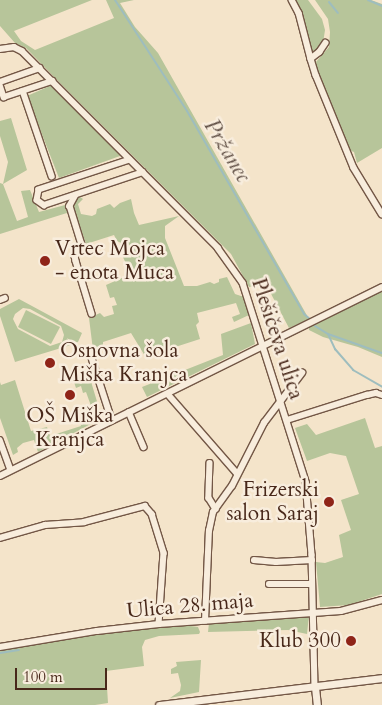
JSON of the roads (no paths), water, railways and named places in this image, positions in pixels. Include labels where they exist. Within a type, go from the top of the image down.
[{"type":"street","points":[[292,0],[299,13],[311,59],[354,168],[382,214]]},
{"type":"street","points":[[311,59],[320,52],[326,43]]},
{"type":"street","name":"Plešičeva ulica","points":[[0,49],[14,48],[22,51],[218,248],[237,272],[247,294],[306,482],[312,560],[315,687]]},
{"type":"street","points":[[40,68],[0,83],[4,97],[52,81]]},
{"type":"street","points":[[23,90],[52,176]]},
{"type":"street","points":[[130,160],[39,190],[37,200],[40,204],[44,205],[142,172]]},
{"type":"street","points":[[76,195],[70,206],[82,245],[75,256],[92,314]]},
{"type":"street","points":[[0,476],[382,287]]},
{"type":"street","points":[[91,355],[112,420]]},
{"type":"street","points":[[205,622],[209,531],[216,509],[232,486],[264,423],[281,404],[302,372]]},
{"type":"street","points":[[287,420],[367,395],[376,393],[382,395]]},
{"type":"street","points":[[168,394],[237,473]]},
{"type":"street","points":[[129,412],[144,447]]},
{"type":"street","points":[[0,440],[11,470]]},
{"type":"street","points":[[210,464],[209,498],[216,509]]},
{"type":"street","points":[[0,538],[45,525],[84,522],[145,506],[152,514],[164,553],[159,624]]},
{"type":"street","points":[[254,560],[276,562],[312,560]]},
{"type":"street","points":[[269,584],[312,584]]},
{"type":"street","name":"Ulica 28. maja","points":[[0,647],[97,631],[159,624],[341,611],[382,600]]},
{"type":"street","points":[[159,705],[206,702],[382,678]]},
{"type":"street","points":[[315,687],[317,705]]},
{"type":"waterway","name":"Pržanec","points":[[115,0],[187,111],[304,314],[310,319]]},
{"type":"waterway","points":[[368,0],[382,6]]},
{"type":"waterway","points":[[329,2],[338,13]]},
{"type":"waterway","name":"Pržanec","points":[[315,326],[328,334],[382,353]]},
{"type":"waterway","points":[[328,334],[335,349],[353,370],[382,387]]},
{"type":"waterway","points":[[0,653],[19,650]]},
{"type":"place","name":"Vrtec Mojca - enota Muca","points":[[45,261]]},
{"type":"place","name":"Osnovna šola Miška Kranjca","points":[[50,363]]},
{"type":"place","name":"OŠ Miška Kranjca","points":[[70,395]]},
{"type":"place","name":"Frizerski salon Saraj","points":[[329,502]]},
{"type":"place","name":"Klub 300","points":[[351,641]]}]
